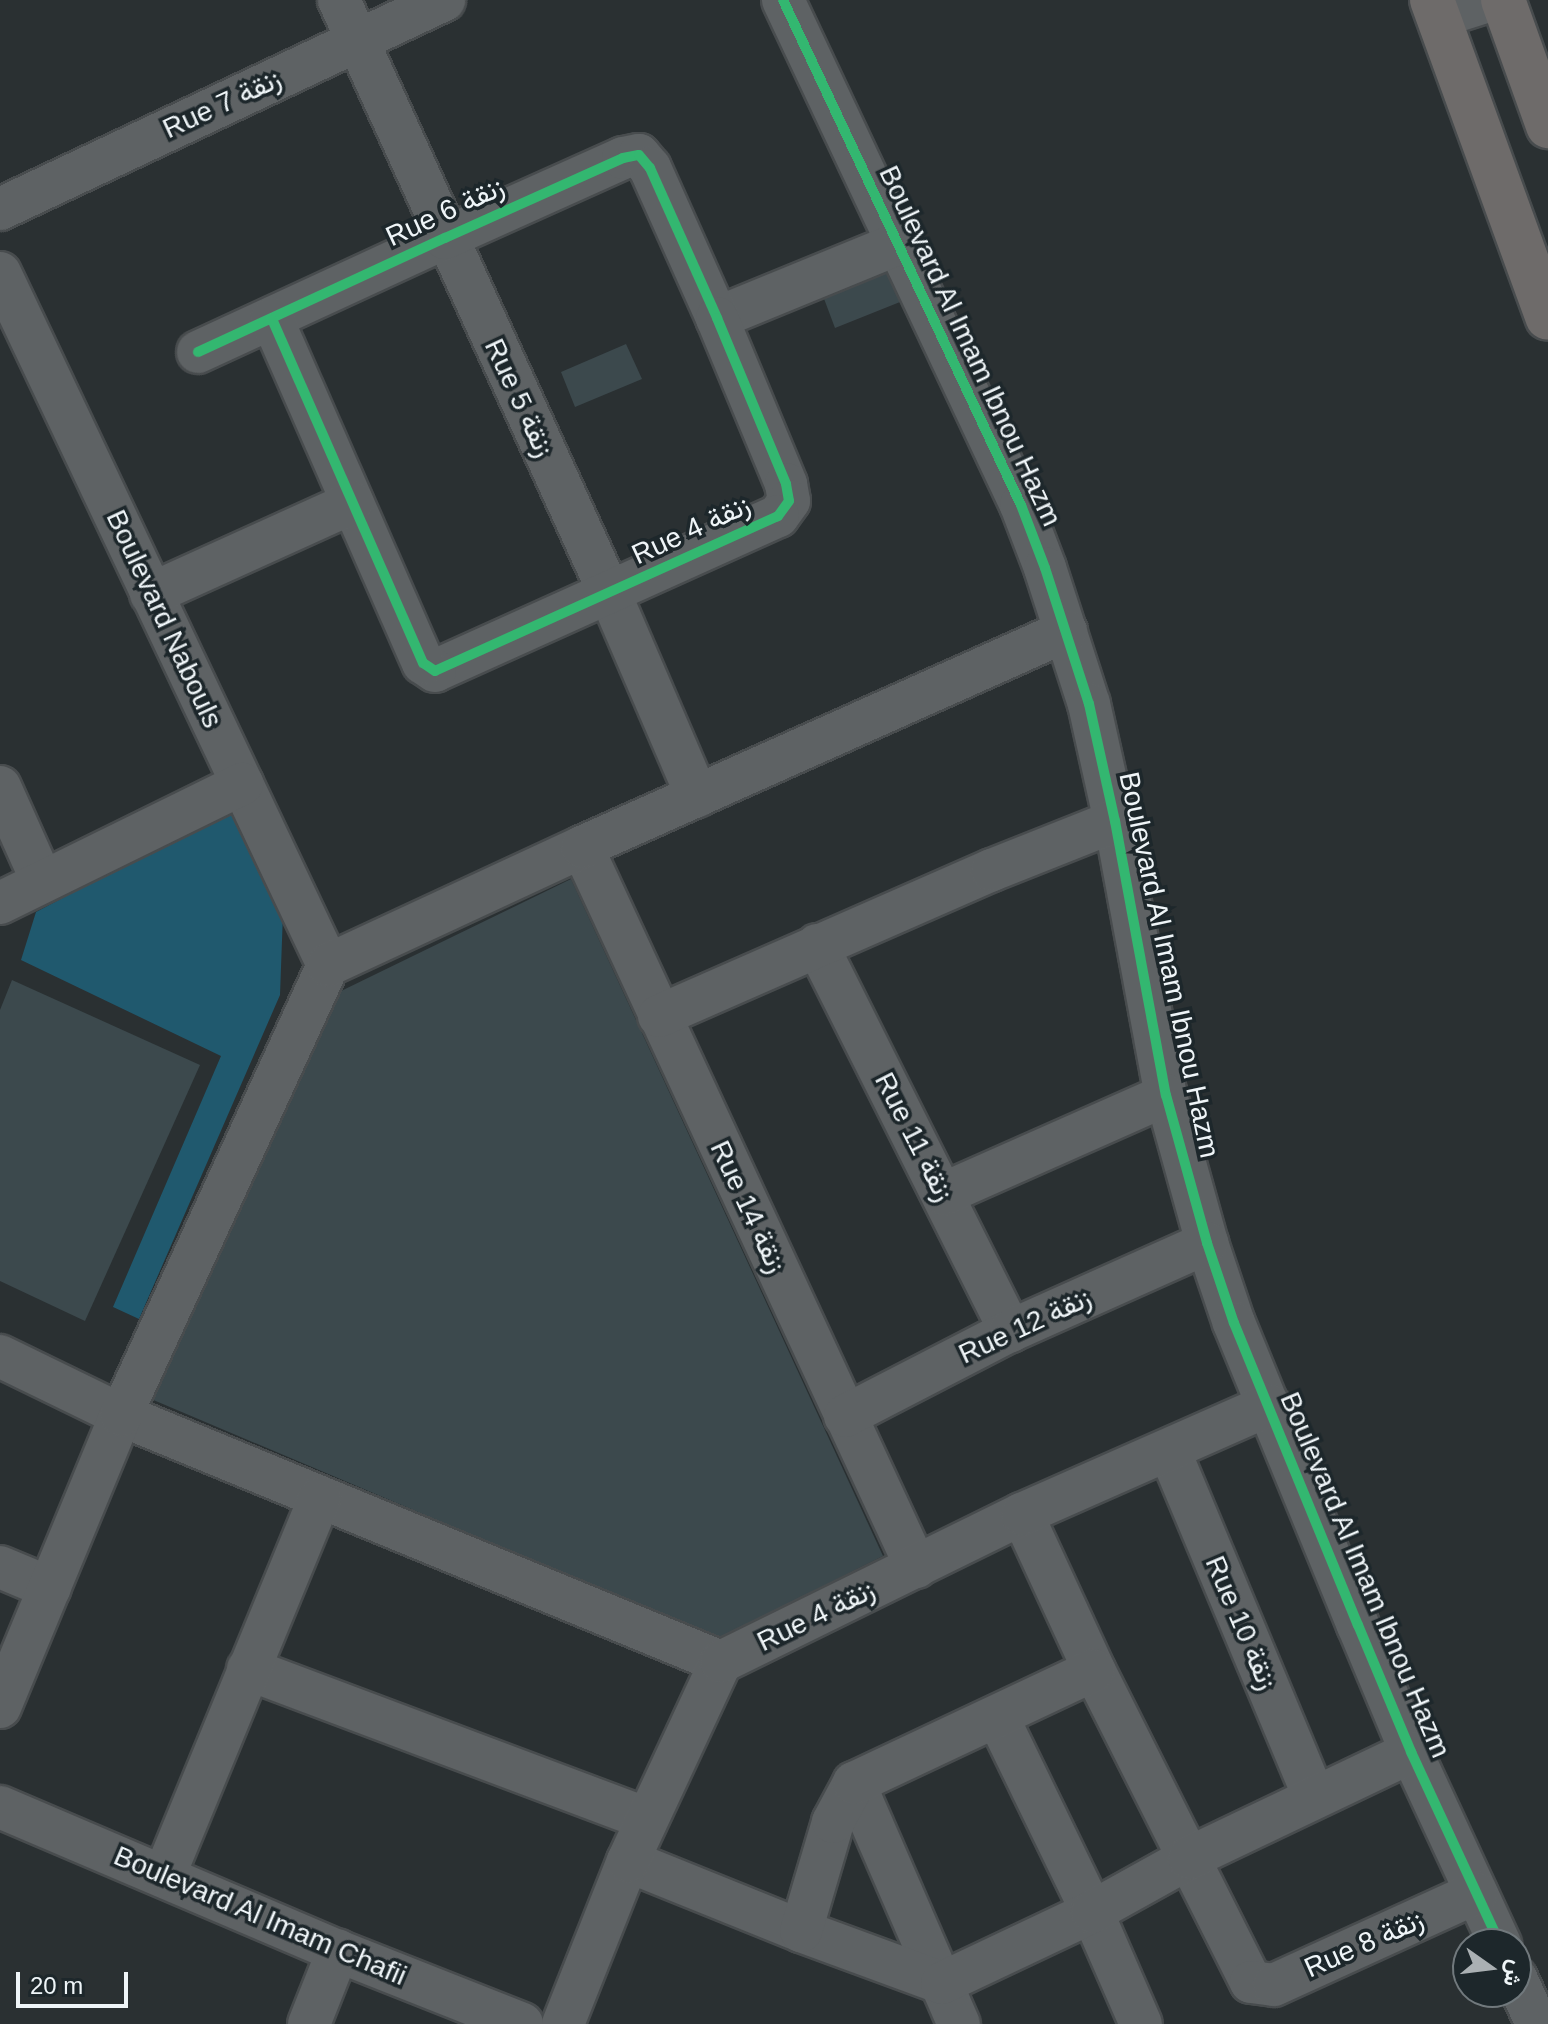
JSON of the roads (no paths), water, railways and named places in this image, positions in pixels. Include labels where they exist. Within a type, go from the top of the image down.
[{"type":"main road","points":[[1503,0],[1548,126]]},
{"type":"main road","points":[[1435,8],[1548,318]]},
{"type":"street","name":"Rue 5 زنقة","points":[[339,0],[610,594],[697,796]]},
{"type":"street","name":"Rue 7 زنقة","points":[[0,209],[444,0]]},
{"type":"street","name":"Boulevard Al Imam Ibnou Hazm","points":[[783,0],[1021,505],[1089,704],[1115,821],[1166,1095],[1207,1243],[1234,1323],[1411,1752],[1492,1928]]},
{"type":"street","points":[[1435,8],[1491,0]]},
{"type":"street","name":"Rue 6 زنقة","points":[[198,352],[623,158],[639,155]]},
{"type":"street","name":"Rue 4 زنقة","points":[[352,503],[423,663],[435,671],[778,516],[789,501],[786,484],[650,168],[639,155]]},
{"type":"street","points":[[717,318],[897,244]]},
{"type":"street","name":"Boulevard Nabouls","points":[[0,273],[328,965]]},
{"type":"street","points":[[151,594],[352,503],[272,319]]},
{"type":"street","points":[[0,1707],[121,1415],[328,965],[582,847],[1066,631]]},
{"type":"street","points":[[0,903],[242,784]]},
{"type":"street","points":[[0,787],[42,881]]},
{"type":"street","points":[[659,1016],[817,945],[1115,821]]},
{"type":"street","name":"Rue 14 زنقة","points":[[582,847],[916,1567]]},
{"type":"street","name":"Rue 11 زنقة","points":[[817,945],[1010,1331]]},
{"type":"street","points":[[943,1194],[1166,1095]]},
{"type":"street","name":"Rue 12 زنقة","points":[[845,1416],[1010,1331],[1207,1243]]},
{"type":"street","points":[[0,1356],[121,1415],[721,1662],[628,1861],[563,2024]]},
{"type":"street","name":"Rue 4 زنقة","points":[[721,1662],[1022,1514],[1269,1405]]},
{"type":"street","name":"Rue 10 زنقة","points":[[1169,1450],[1314,1797]]},
{"type":"street","points":[[164,1876],[320,1498]]},
{"type":"street","points":[[1022,1514],[1094,1670],[1189,1858]]},
{"type":"street","points":[[0,1567],[50,1588]]},
{"type":"street","points":[[248,1669],[647,1819]]},
{"type":"street","points":[[801,1931],[833,1822],[854,1783],[998,1718],[1094,1670]]},
{"type":"street","points":[[998,1718],[1092,1912],[1141,2024]]},
{"type":"street","points":[[628,1861],[801,1931],[942,1983],[1092,1912],[1189,1858],[1411,1752]]},
{"type":"street","points":[[854,1783],[959,2024]]},
{"type":"street","name":"Boulevard Al Imam Chafii","points":[[0,1807],[338,1951],[522,2024]]},
{"type":"street","name":"Rue 8 زنقة","points":[[1189,1858],[1251,1982],[1274,1985],[1476,1893]]},
{"type":"street","points":[[309,2024],[338,1951]]}]
